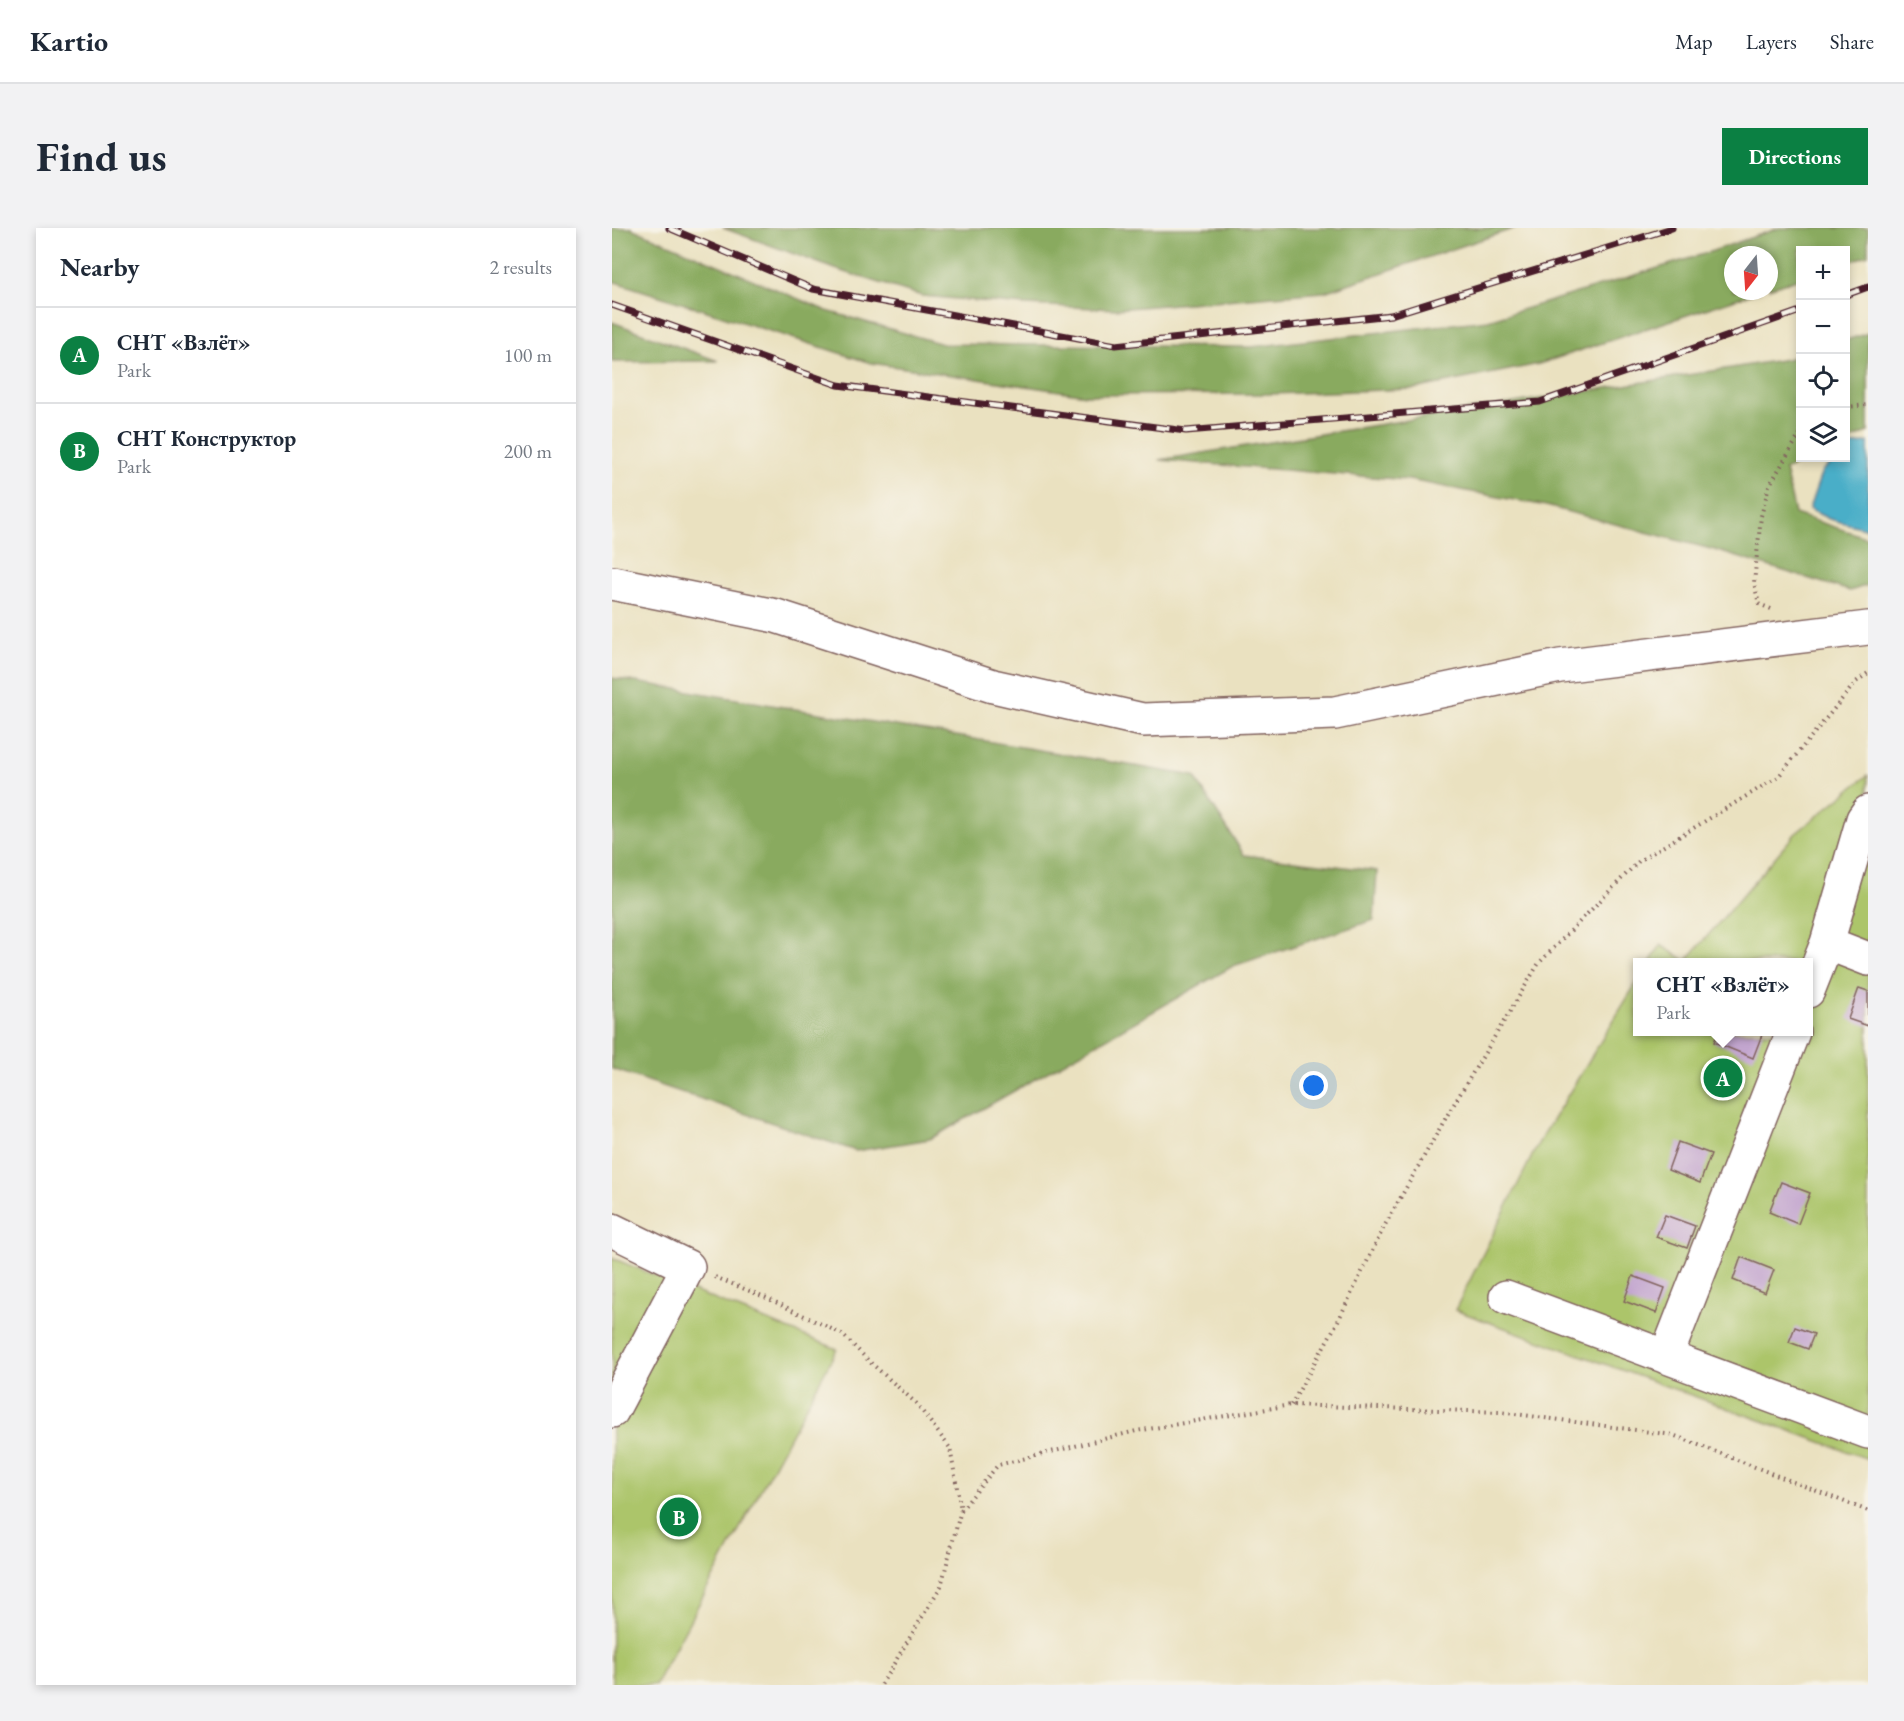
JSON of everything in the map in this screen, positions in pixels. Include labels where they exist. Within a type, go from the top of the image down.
[{"type":"street","points":[[612,583],[776,616],[993,686],[1143,720],[1335,712],[1560,666],[1868,628]]},
{"type":"street","points":[[1813,980],[1866,817]]},
{"type":"street","points":[[1827,943],[1868,959]]},
{"type":"street","points":[[1666,1357],[1791,1036]]},
{"type":"street","points":[[612,1230],[688,1267],[612,1411]]},
{"type":"street","points":[[1506,1297],[1868,1432]]},
{"type":"path","points":[[1850,406],[1868,405]]},
{"type":"path","points":[[1780,613],[1759,604],[1754,583],[1761,516],[1769,486],[1796,441]]},
{"type":"path","points":[[1291,1405],[1337,1323],[1385,1225],[1436,1134],[1539,963],[1639,861],[1778,777],[1856,682],[1868,673]]},
{"type":"path","points":[[688,1267],[767,1298],[842,1334],[916,1402],[950,1448],[961,1510]]},
{"type":"path","points":[[881,1685],[941,1586],[961,1510],[998,1465],[1136,1431],[1291,1405],[1500,1412],[1673,1435],[1868,1511]]},
{"type":"green space","points":[[612,228],[631,228],[827,311],[943,344],[1251,347],[1488,320],[1724,247],[1724,300],[1733,300],[1539,364],[1414,389],[1271,394],[1086,395],[871,363],[612,281]]},
{"type":"green space","points":[[723,228],[1516,228],[1324,292],[1116,309],[1025,305],[922,296],[835,269]]},
{"type":"green space","points":[[1779,228],[1868,228],[1868,255],[1850,262],[1850,246],[1796,246],[1796,279],[1778,285],[1778,246],[1727,246]]},
{"type":"green space","points":[[612,322],[718,361],[612,362]]},
{"type":"green space","points":[[1868,333],[1868,432],[1850,440],[1850,354],[1850,339]]},
{"type":"green space","points":[[1796,356],[1796,462],[1802,462],[1785,470],[1795,514],[1868,538],[1868,585],[1850,591],[1711,549],[1546,506],[1409,480],[1159,460]]},
{"type":"green space","points":[[612,678],[1194,776],[1244,855],[1377,871],[1374,920],[1233,966],[930,1139],[856,1151],[612,1069]]},
{"type":"green space","points":[[1868,775],[1868,1459],[1455,1310],[1539,1142],[1633,989],[1633,1036],[1813,1036],[1813,958],[1689,958],[1795,834]]},
{"type":"green space","points":[[1661,945],[1681,958],[1653,958]]},
{"type":"green space","points":[[612,1258],[837,1349],[655,1685],[612,1685]]},
{"type":"water","points":[[1868,442],[1868,529],[1829,519],[1809,509],[1822,471],[1833,462],[1850,462],[1850,446]]},
{"type":"building","points":[[1859,988],[1868,991],[1868,1026],[1848,1019]]},
{"type":"building","points":[[1716,1036],[1761,1036],[1753,1058],[1714,1042]]},
{"type":"building","points":[[1678,1142],[1711,1154],[1700,1183],[1668,1170]]},
{"type":"building","points":[[1781,1182],[1810,1193],[1798,1224],[1769,1212]]},
{"type":"building","points":[[1665,1215],[1695,1226],[1687,1248],[1656,1237]]},
{"type":"building","points":[[1741,1257],[1774,1270],[1765,1293],[1733,1280]]},
{"type":"building","points":[[1633,1276],[1665,1288],[1656,1313],[1624,1301]]},
{"type":"building","points":[[1795,1327],[1814,1334],[1808,1349],[1789,1342]]},
{"type":"railway","points":[[669,228],[813,289],[1116,345],[1391,315],[1672,228]]},
{"type":"railway","points":[[1850,294],[1868,287]]},
{"type":"railway","points":[[612,305],[838,385],[1186,431],[1540,402],[1796,312]]},
{"type":"place","name":"СНТ «Взлёт»","points":[[1723,1078]]},
{"type":"place","name":"СНТ Конструктор","points":[[679,1517]]}]
